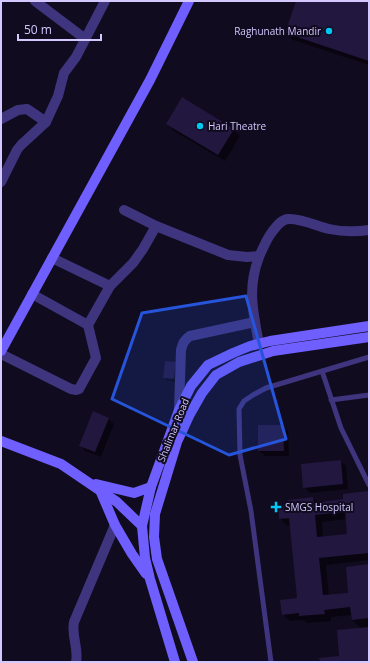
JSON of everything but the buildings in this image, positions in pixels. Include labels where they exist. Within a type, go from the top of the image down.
[{"type":"main road","points":[[1,351],[150,80],[189,1]]},
{"type":"main road","name":"Shalimar Road","points":[[175,662],[150,579],[145,558],[142,526],[151,487],[179,410],[191,386],[208,365],[233,353],[259,344],[369,326]]},
{"type":"main road","points":[[193,662],[157,559],[154,537],[155,514],[177,442],[190,414],[202,393],[216,375],[239,362],[272,351],[369,337]]},
{"type":"main road","points":[[1,441],[61,464],[117,502],[142,526]]},
{"type":"main road","points":[[87,481],[120,491],[134,493],[151,487]]},
{"type":"main road","points":[[99,490],[115,525],[132,554],[150,579]]},
{"type":"street","points":[[35,1],[84,38]]},
{"type":"street","points":[[1,182],[17,150],[46,122],[58,96],[64,73],[76,57],[84,38],[105,1]]},
{"type":"street","points":[[1,119],[18,110],[27,109],[31,110],[46,122]]},
{"type":"street","points":[[124,210],[156,226],[228,255],[247,257],[259,256]]},
{"type":"street","points":[[259,344],[251,294],[252,282],[259,256],[265,243],[277,226],[285,220],[295,220],[341,231],[369,230]]},
{"type":"street","points":[[1,354],[71,389],[79,389],[96,358],[88,325],[110,286],[143,249],[156,226]]},
{"type":"street","points":[[52,258],[110,286]]},
{"type":"street","points":[[32,294],[88,325]]},
{"type":"street","points":[[179,410],[181,350],[185,339],[190,336],[255,322]]},
{"type":"street","points":[[76,662],[77,650],[73,632],[74,622],[115,525]]},
{"type":"lane","points":[[271,662],[251,511],[240,455],[239,409],[244,401],[266,388],[369,357]]},
{"type":"lane","points":[[322,372],[341,428],[369,485]]},
{"type":"lane","points":[[331,400],[369,395]]},
{"type":"highlighted area","points":[[246,296],[286,439],[229,455],[112,399],[142,313]]},
{"type":"place","name":"Raghunath Mandir","points":[[329,31]]},
{"type":"place","name":"Hari Theatre","points":[[200,126]]},
{"type":"place","name":"SMGS Hospital","points":[[276,507]]}]
